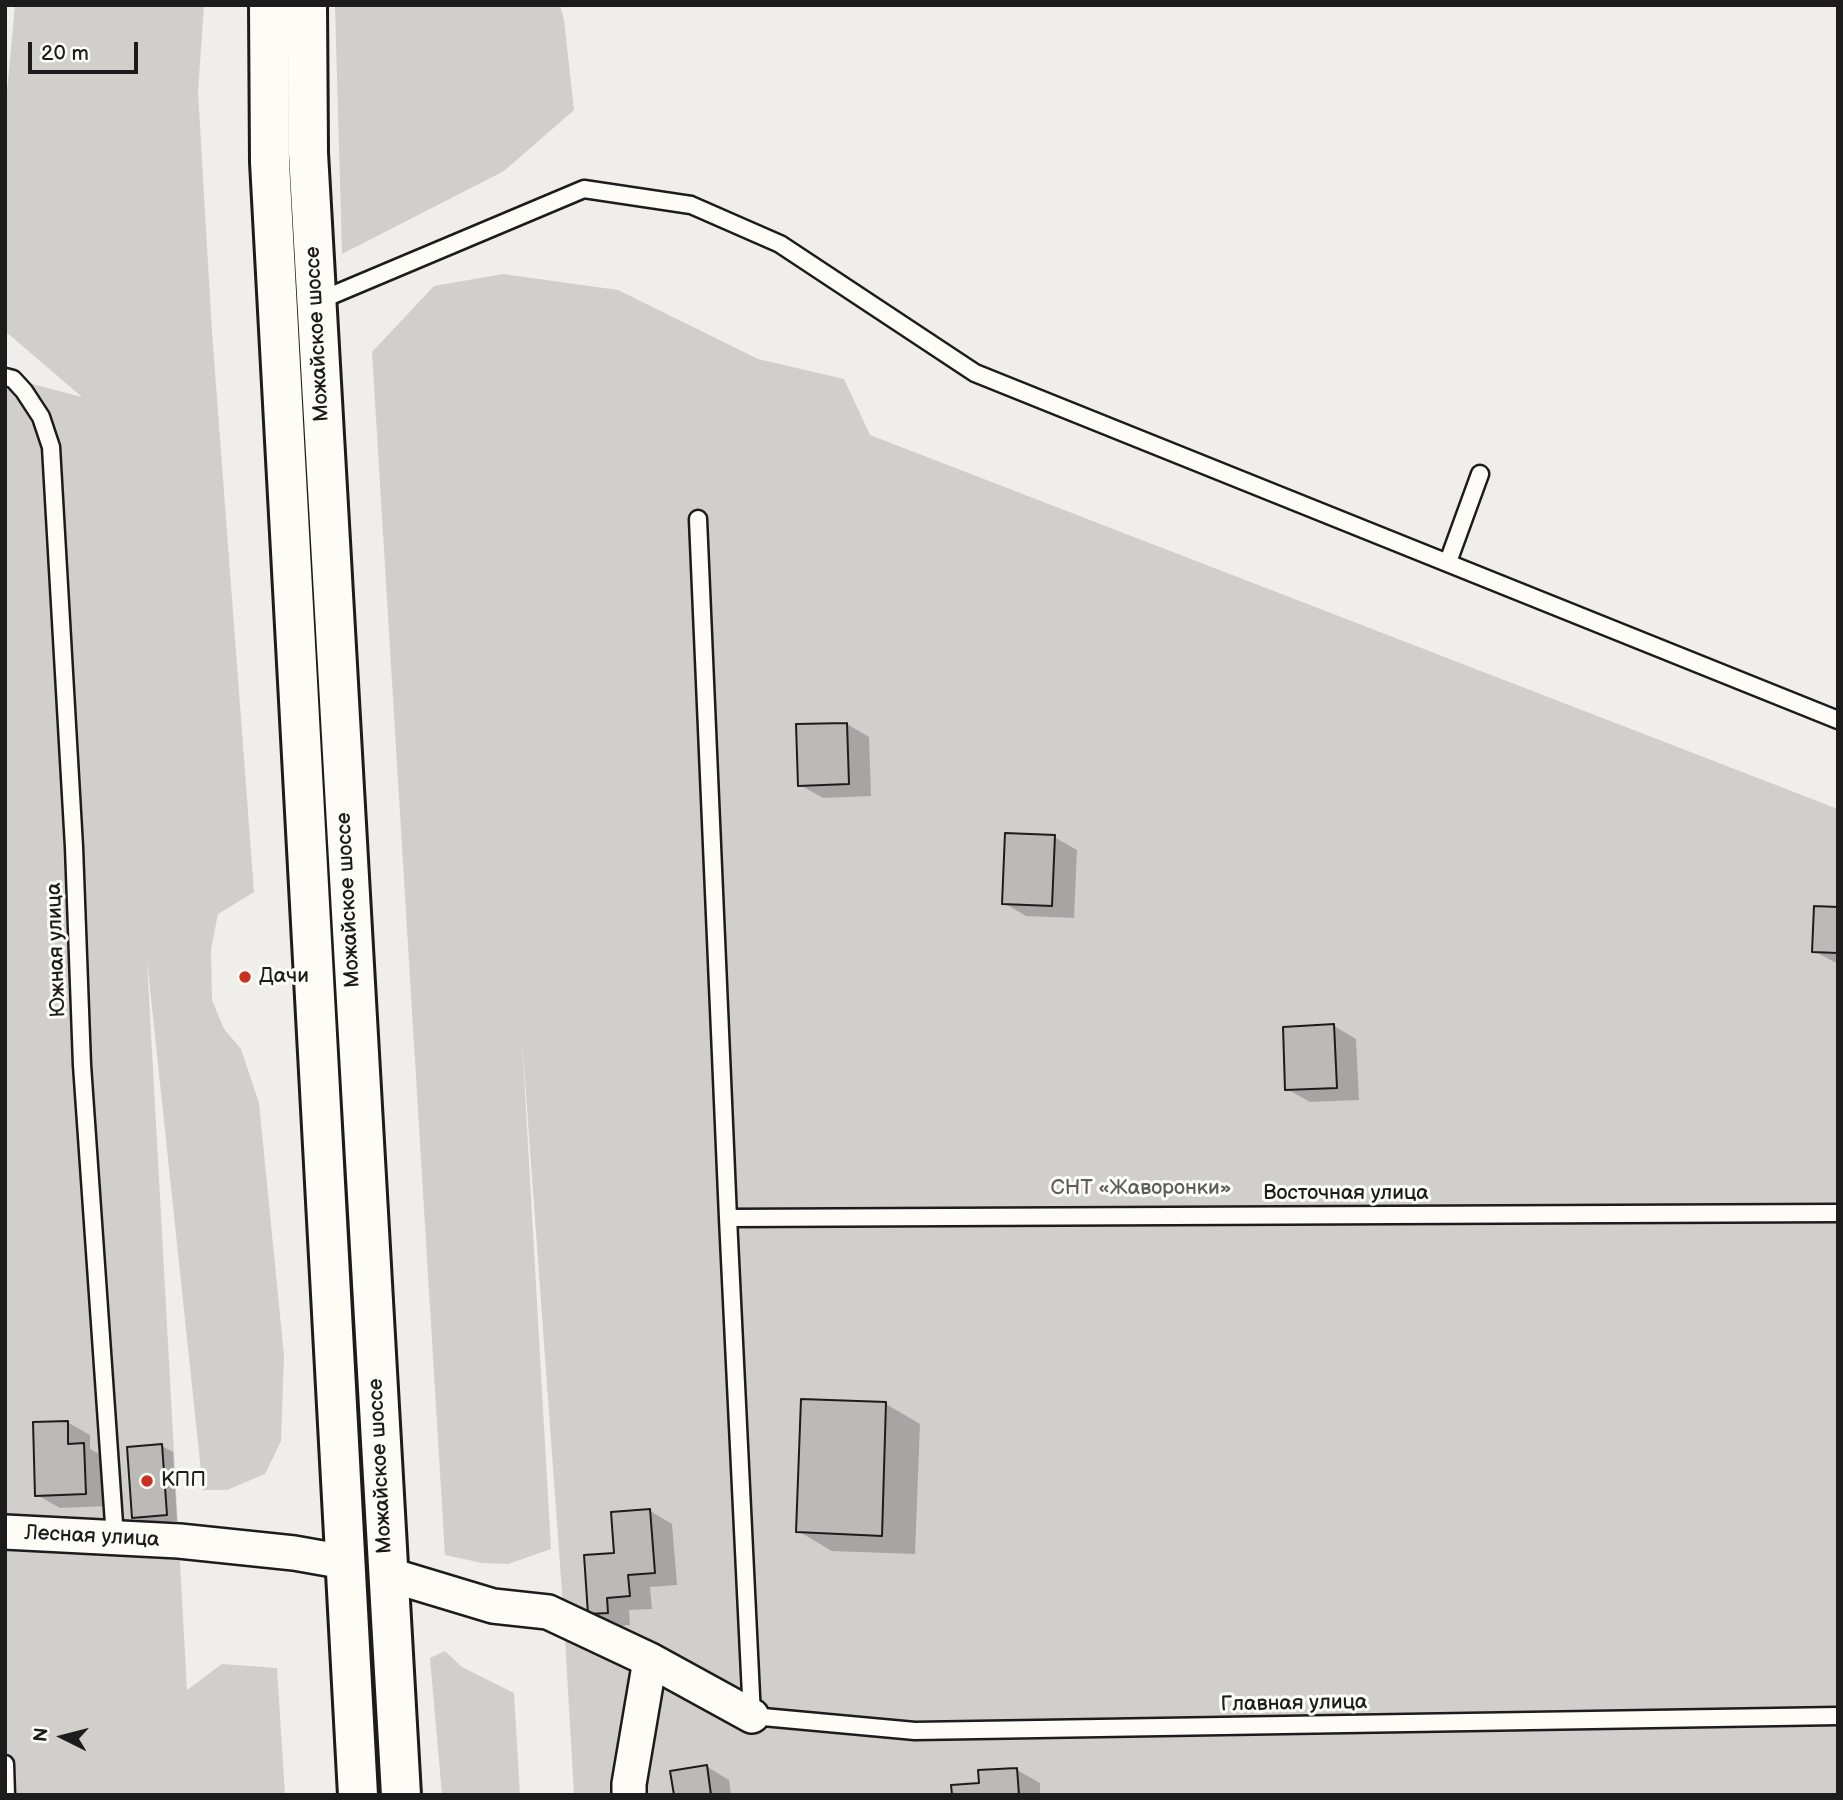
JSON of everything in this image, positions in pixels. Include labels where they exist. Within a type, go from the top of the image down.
[{"type":"main road","name":"Можайское шоссе","points":[[270,5],[270,162],[358,1795]]},
{"type":"main road","name":"Можайское шоссе","points":[[307,5],[308,153],[401,1795]]},
{"type":"street","name":"Лесная улица","points":[[5,1532],[179,1541],[293,1553],[345,1562]]},
{"type":"street","points":[[387,1574],[493,1606],[548,1612],[650,1660],[752,1716]]},
{"type":"street","points":[[629,1795],[650,1660]]},
{"type":"lane","points":[[316,302],[584,189],[691,205],[780,244],[975,373],[1838,720]]},
{"type":"lane","name":"Южная улица","points":[[5,377],[13,379],[24,391],[41,417],[51,447],[74,847],[82,1065],[115,1538]]},
{"type":"lane","points":[[1448,562],[1480,474]]},
{"type":"lane","points":[[698,519],[752,1716]]},
{"type":"lane","name":"Восточная улица","points":[[728,1218],[1838,1213]]},
{"type":"lane","name":"Главная улица","points":[[752,1716],[915,1731],[1838,1716]]},
{"type":"lane","points":[[5,1765],[6,1795]]},
{"type":"green space","points":[[15,5],[204,5],[198,92],[212,332],[254,892],[218,914],[211,949],[212,1000],[224,1029],[241,1049],[259,1103],[284,1356],[281,1441],[265,1474],[227,1490],[203,1490],[147,960],[187,1690],[222,1664],[277,1668],[285,1795],[5,1795],[5,377],[82,397],[5,331],[5,113]]},
{"type":"green space","points":[[335,5],[560,5],[574,110],[504,171],[342,254]]},
{"type":"green space","name":"СНТ «Жаворонки»","points":[[503,274],[618,290],[758,359],[844,379],[870,435],[1838,809],[1838,1795],[574,1795],[522,1039],[551,1549],[508,1564],[482,1563],[445,1555],[372,352],[434,286]]},
{"type":"green space","points":[[445,1651],[462,1667],[514,1693],[520,1795],[442,1795],[430,1658]]},
{"type":"building","points":[[847,723],[849,784],[798,786],[796,724]]},
{"type":"building","points":[[1005,833],[1055,835],[1052,906],[1002,904]]},
{"type":"building","points":[[1814,906],[1838,907],[1838,953],[1812,952]]},
{"type":"building","points":[[1334,1024],[1337,1088],[1285,1090],[1283,1027]]},
{"type":"building","points":[[801,1399],[886,1402],[882,1536],[796,1532]]},
{"type":"building","points":[[68,1421],[68,1444],[84,1443],[86,1494],[35,1496],[33,1422]]},
{"type":"building","name":"КПП","points":[[162,1444],[167,1515],[132,1518],[127,1447]]},
{"type":"building","points":[[650,1509],[655,1573],[628,1575],[630,1596],[607,1598],[608,1613],[588,1614],[584,1555],[614,1553],[611,1512]]},
{"type":"building","points":[[707,1765],[711,1795],[674,1795],[670,1771]]},
{"type":"building","points":[[1017,1768],[1019,1795],[952,1795],[951,1785],[979,1783],[978,1770]]},
{"type":"place","name":"Дачи","points":[[245,977]]},
{"type":"place","name":"КПП","points":[[147,1481]]}]
